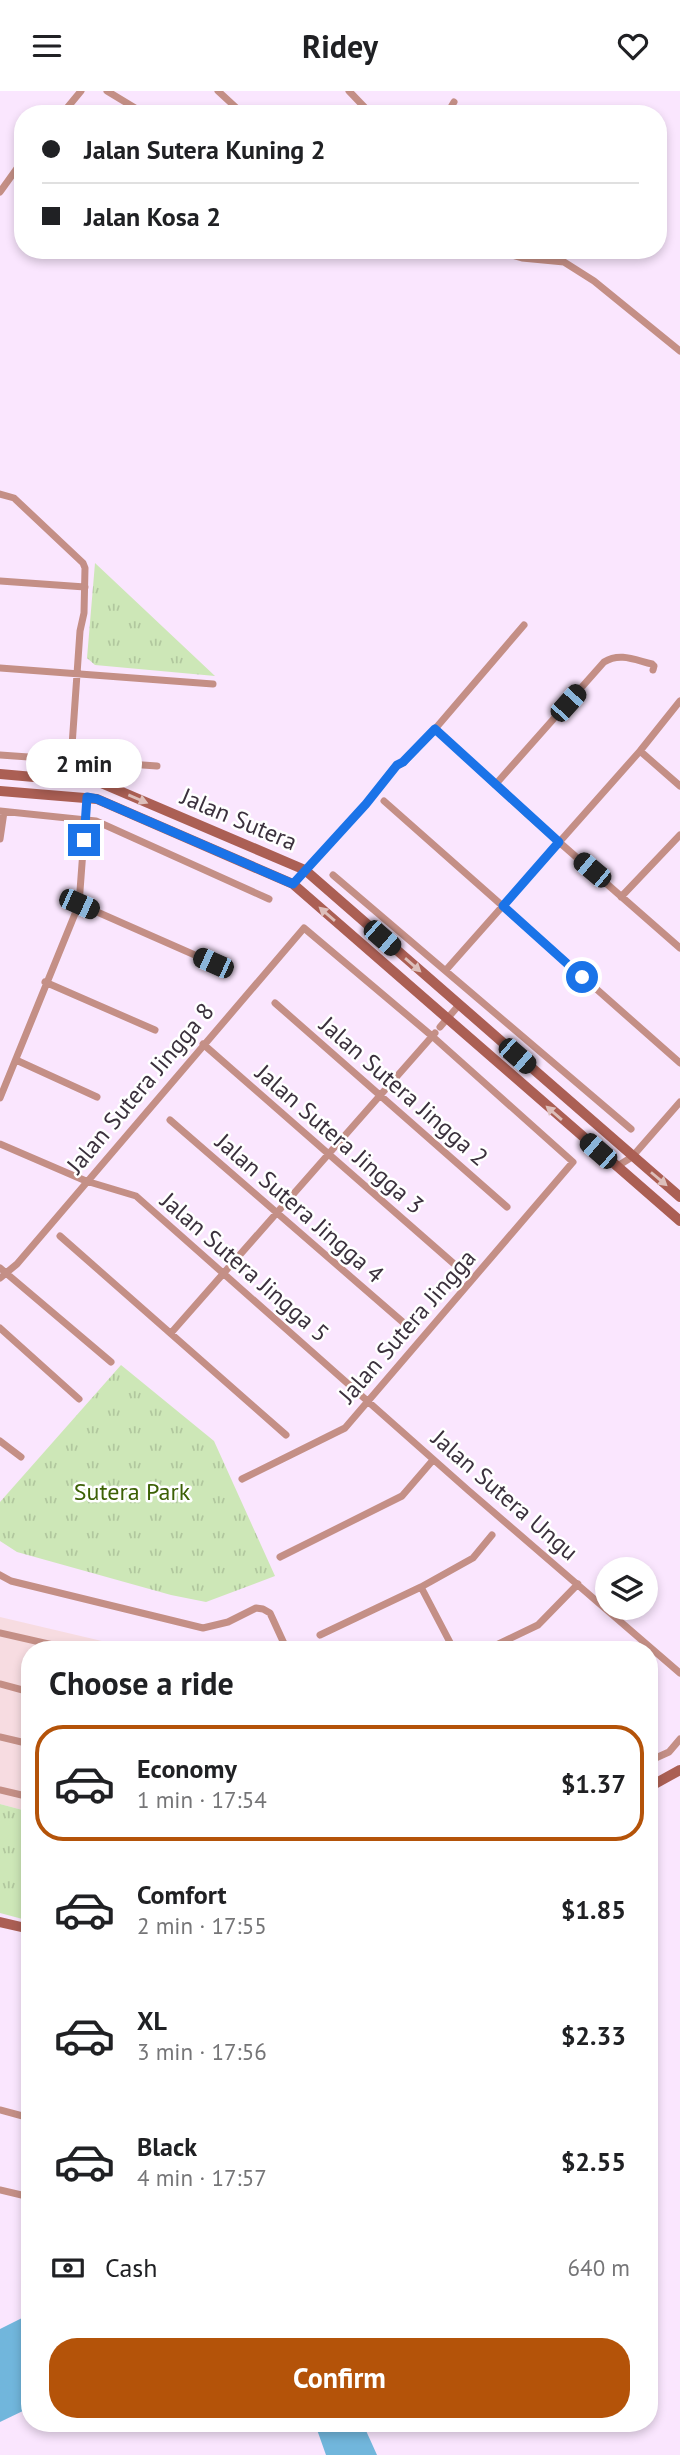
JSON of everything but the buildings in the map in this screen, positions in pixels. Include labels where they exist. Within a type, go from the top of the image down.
[{"type":"street","points":[[69,105],[81,91]]},
{"type":"street","points":[[107,91],[130,105]]},
{"type":"street","points":[[218,91],[233,105]]},
{"type":"street","points":[[349,91],[362,105]]},
{"type":"street","points":[[0,192],[14,173]]},
{"type":"street","points":[[549,259],[564,262],[594,281],[680,351]]},
{"type":"street","points":[[0,493],[15,498],[85,568],[84,613],[71,760],[78,781]]},
{"type":"street","points":[[0,581],[85,587]]},
{"type":"street","points":[[293,884],[366,804],[397,765],[435,729],[524,625]]},
{"type":"street","points":[[495,785],[604,661],[621,656],[652,664],[653,670]]},
{"type":"street","points":[[0,668],[213,684]]},
{"type":"street","points":[[446,970],[640,751],[680,701]]},
{"type":"street","points":[[435,729],[680,948]]},
{"type":"street","points":[[640,751],[680,786]]},
{"type":"street","points":[[0,755],[157,766]]},
{"type":"street","points":[[61,780],[71,760]]},
{"type":"street","name":"Jalan Sutera","points":[[0,774],[101,783],[305,870],[680,1198]]},
{"type":"street","name":"Jalan Sutera","points":[[0,791],[97,799],[293,884],[438,1028],[616,1167],[680,1221]]},
{"type":"street","points":[[0,1098],[79,904],[87,797]]},
{"type":"street","points":[[384,801],[680,1063]]},
{"type":"street","points":[[0,839],[2,812],[96,821],[269,899]]},
{"type":"street","points":[[621,897],[680,835]]},
{"type":"street","points":[[333,875],[631,1129]]},
{"type":"street","points":[[79,904],[213,963]]},
{"type":"street","name":"Jalan Sutera Jingga 8","points":[[2,1273],[17,1264],[304,927],[438,1028]]},
{"type":"street","points":[[46,982],[155,1030]]},
{"type":"street","name":"Jalan Sutera Jingga 2","points":[[275,1003],[507,1207]]},
{"type":"street","points":[[171,1333],[459,1005]]},
{"type":"street","name":"Jalan Sutera Jingga","points":[[242,1479],[345,1428],[573,1162],[438,1028]]},
{"type":"street","name":"Jalan Sutera Jingga 3","points":[[203,1044],[453,1263]]},
{"type":"street","points":[[16,1060],[97,1097]]},
{"type":"street","points":[[616,1167],[632,1157],[680,1102]]},
{"type":"street","name":"Jalan Sutera Jingga 4","points":[[170,1120],[405,1324]]},
{"type":"street","name":"Jalan Sutera Jingga 5","points":[[0,1145],[86,1181],[136,1196],[368,1401]]},
{"type":"street","points":[[60,1236],[286,1435]]},
{"type":"street","points":[[2,1273],[111,1362]]},
{"type":"street","points":[[0,1328],[79,1399]]},
{"type":"street","name":"Jalan Sutera Ungu","points":[[368,1401],[639,1641]]},
{"type":"street","points":[[0,1441],[21,1457]]},
{"type":"street","points":[[280,1557],[402,1496],[433,1460]]},
{"type":"street","points":[[320,1635],[421,1587],[473,1558],[492,1535]]},
{"type":"street","points":[[0,1575],[11,1581],[203,1628],[228,1622],[256,1608],[270,1613],[283,1641]]},
{"type":"street","points":[[505,1641],[538,1625],[578,1584]]},
{"type":"street","points":[[421,1587],[449,1641]]},
{"type":"street","points":[[0,1633],[35,1641]]},
{"type":"street","name":"Jalan Sutera Ungu","points":[[658,1656],[680,1673]]},
{"type":"street","points":[[0,1684],[21,1690]]},
{"type":"street","points":[[0,1737],[21,1742]]},
{"type":"street","points":[[658,1757],[669,1752],[680,1739]]},
{"type":"street","points":[[658,1782],[680,1770]]},
{"type":"street","points":[[0,1790],[21,1795]]},
{"type":"street","points":[[0,1922],[21,1927]]},
{"type":"street","points":[[0,2110],[21,2116]]},
{"type":"street","points":[[0,2190],[21,2195]]},
{"type":"shaded area","points":[[0,1617],[102,1641],[21,1641],[21,1810],[0,1804]]},
{"type":"green space","points":[[95,563],[215,676],[95,665],[87,658]]},
{"type":"green space","name":"Sutera Park","points":[[121,1365],[214,1441],[275,1576],[206,1602],[171,1595],[17,1552],[0,1541],[0,1502]]},
{"type":"green space","points":[[0,1804],[21,1810],[21,1919],[0,1913]]},
{"type":"water","points":[[21,2318],[21,2412],[0,2422],[0,2329]]},
{"type":"water","points":[[318,2432],[367,2432],[377,2455],[326,2455]]},
{"type":"route","points":[[84,840],[87,797],[293,884],[366,804],[397,765],[435,729],[559,842],[503,906],[582,977]]}]
